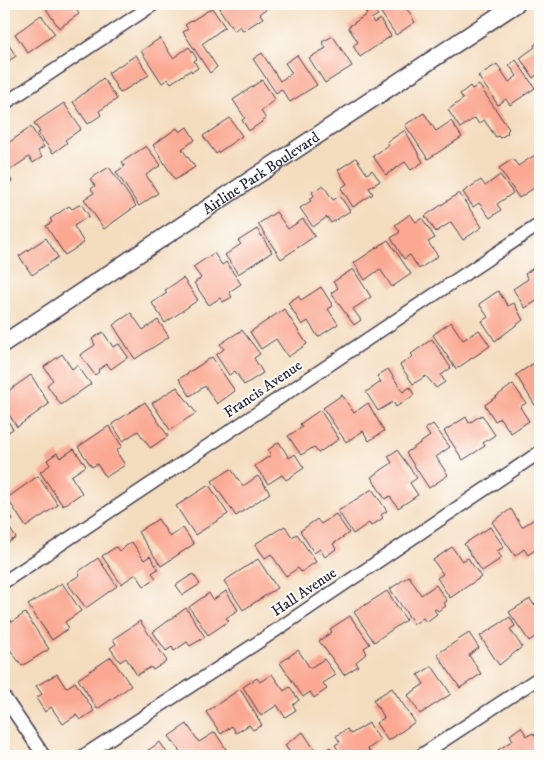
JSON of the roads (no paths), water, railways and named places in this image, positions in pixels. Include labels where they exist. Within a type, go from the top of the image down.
[{"type":"street","points":[[4,104],[154,4]]},
{"type":"street","name":"Airline Park Boulevard","points":[[4,343],[516,4]]},
{"type":"street","name":"Francis Avenue","points":[[4,582],[540,224]]},
{"type":"street","name":"Hall Avenue","points":[[83,756],[264,639],[540,452]]},
{"type":"street","points":[[420,756],[540,677]]},
{"type":"street","points":[[4,697],[44,756]]}]
